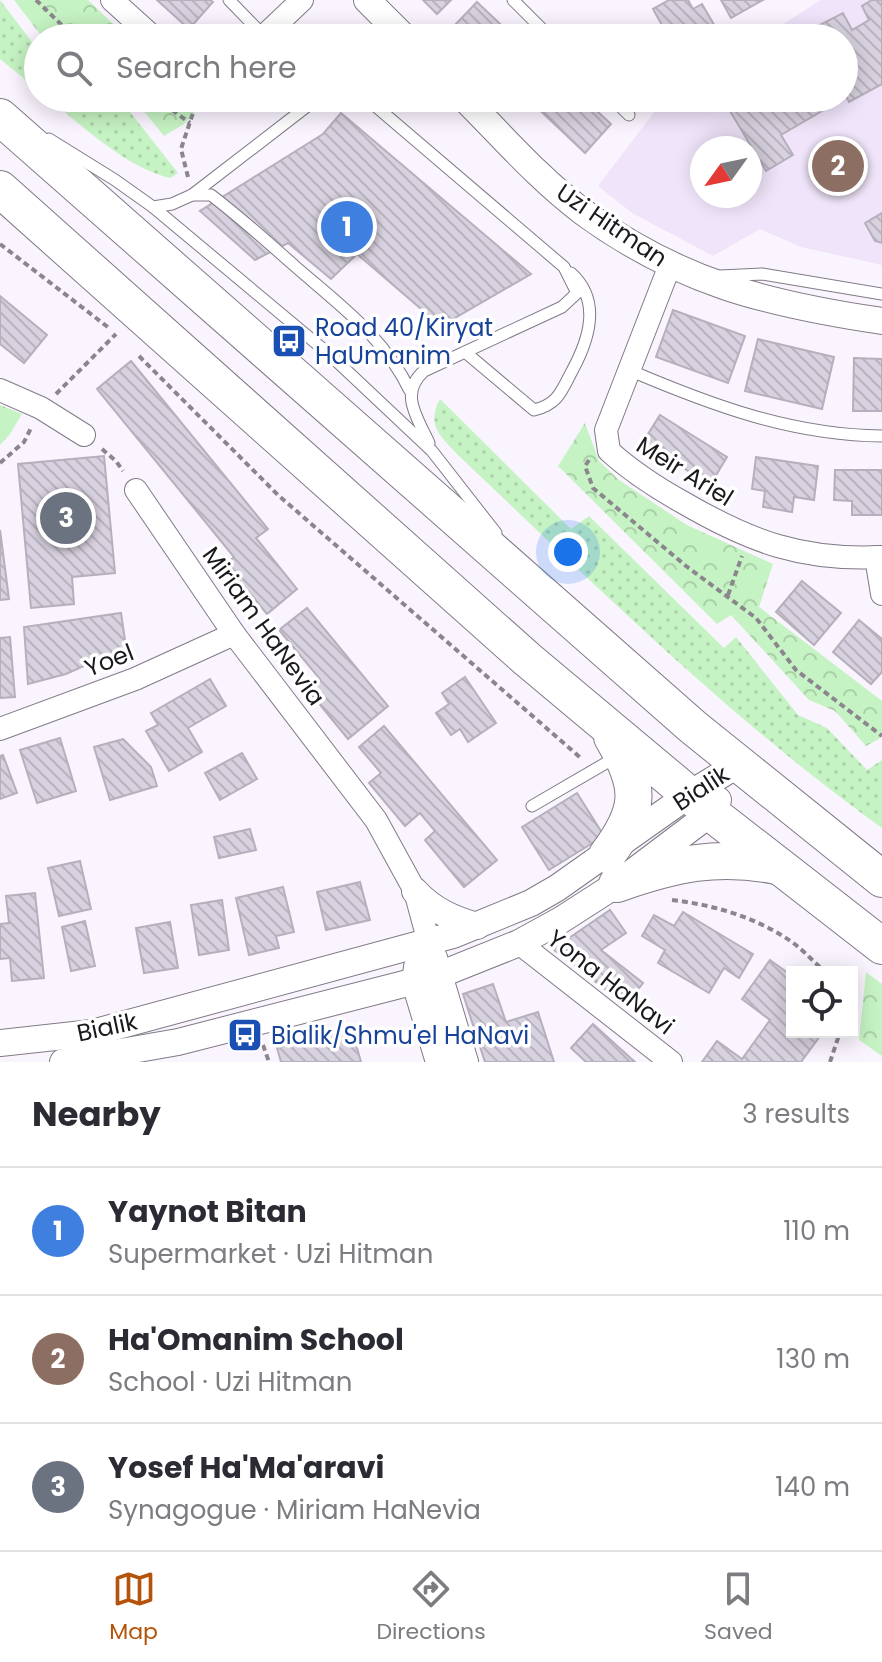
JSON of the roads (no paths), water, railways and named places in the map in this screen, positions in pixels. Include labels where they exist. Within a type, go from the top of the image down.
[{"type":"highway","points":[[0,117],[737,765],[882,879]]},
{"type":"highway","points":[[0,189],[527,659],[700,804],[882,946]]},
{"type":"highway","points":[[602,722],[607,761],[632,779],[633,811],[612,869],[662,868],[734,859],[778,866]]},
{"type":"street","points":[[112,0],[139,24]]},
{"type":"street","points":[[277,24],[302,0]]},
{"type":"street","points":[[367,0],[391,24]]},
{"type":"street","name":"Uzi Hitman","points":[[478,112],[537,172],[581,210],[670,265],[698,278],[771,301],[882,321]]},
{"type":"street","name":"Meir Ariel","points":[[670,265],[606,430],[609,451],[625,466],[730,530],[777,548],[879,557]]},
{"type":"street","points":[[0,390],[41,408],[84,435]]},
{"type":"street","name":"Miriam HaNevia","points":[[136,490],[234,634],[376,820],[415,891],[429,943]]},
{"type":"street","points":[[879,557],[882,594]]},
{"type":"street","name":"Yoel","points":[[0,729],[135,679],[234,634]]},
{"type":"street","name":"Bialik","points":[[63,1062],[110,1059],[427,979],[519,943],[700,804],[737,765]]},
{"type":"street","name":"Bialik","points":[[0,1043],[92,1033],[429,943],[612,869]]},
{"type":"street","points":[[415,891],[424,901],[448,916],[477,926]]},
{"type":"street","points":[[429,943],[427,979],[439,1062]]},
{"type":"street","name":"Yona HaNavi","points":[[519,943],[671,1062]]},
{"type":"street","points":[[427,979],[465,1062]]},
{"type":"lane","points":[[229,0],[251,24]]},
{"type":"lane","points":[[513,0],[537,24]]},
{"type":"lane","points":[[0,109],[153,207],[329,354],[432,451],[548,600]]},
{"type":"lane","points":[[153,207],[172,204],[192,195],[300,112]]},
{"type":"lane","points":[[382,112],[582,284],[590,323],[586,344],[557,399],[545,407],[534,410],[465,352]]},
{"type":"lane","points":[[626,112],[629,115]]},
{"type":"lane","points":[[192,195],[211,195],[381,344],[410,391],[432,451]]},
{"type":"lane","points":[[410,391],[415,379],[424,371],[569,302],[577,293],[564,267]]},
{"type":"lane","points":[[698,278],[762,274],[882,294]]},
{"type":"lane","points":[[629,370],[710,404],[761,419],[813,430],[882,436]]},
{"type":"lane","points":[[532,806],[607,761]]},
{"type":"place","name":"Ha'Omanim School","points":[[838,166]]},
{"type":"place","name":"Yaynot Bitan","points":[[347,227]]},
{"type":"place","name":"Road 40/Kiryat HaUmanim","points":[[289,341]]},
{"type":"place","name":"Yosef Ha'Ma'aravi","points":[[66,518]]},
{"type":"place","name":"Bialik/Shmu'el HaNavi","points":[[245,1035]]}]
